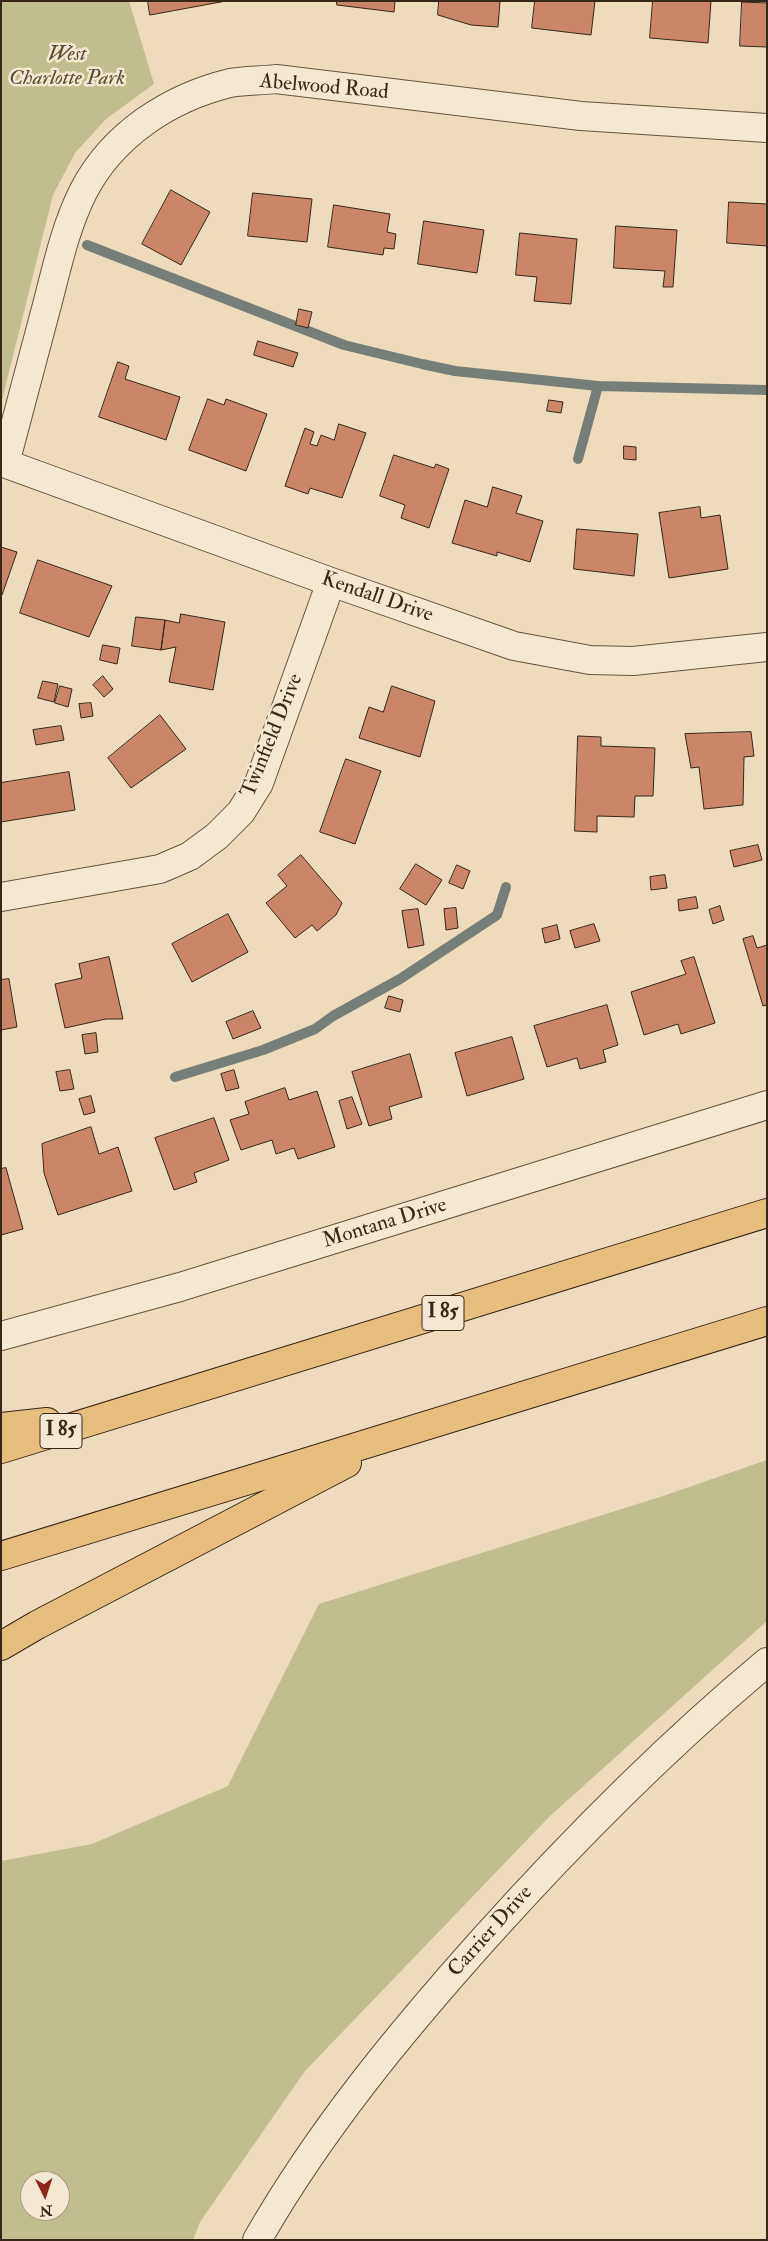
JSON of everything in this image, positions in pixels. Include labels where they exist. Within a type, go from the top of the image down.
[{"type":"highway","name":"I 85","points":[[1,1449],[767,1213]]},
{"type":"highway","points":[[1,1556],[767,1321]]},
{"type":"highway","points":[[1,1427],[120,1412]]},
{"type":"highway","points":[[1,1646],[37,1625],[407,1432]]},
{"type":"street","name":"Abelwood Road","points":[[3,462],[64,238],[82,193],[99,164],[130,132],[148,118],[186,96],[232,83],[276,79],[581,116],[767,128]]},
{"type":"street","name":"Kendall Drive","points":[[3,462],[331,582],[514,646],[559,656],[590,660],[640,661],[767,647]]},
{"type":"street","name":"Twinfield Drive","points":[[1,897],[160,869],[190,856],[217,836],[241,812],[259,783],[331,582]]},
{"type":"street","name":"Montana Drive","points":[[1,1336],[180,1287],[767,1105]]},
{"type":"street","name":"Carrier Drive","points":[[257,2240],[319,2142],[374,2068],[447,1980],[529,1889],[612,1803],[683,1735],[767,1662]]},
{"type":"green space","name":"West Charlotte Park","points":[[1,1],[129,1],[154,84],[106,119],[75,153],[53,195],[1,404]]},
{"type":"green space","points":[[767,1460],[767,1621],[550,1816],[305,2071],[200,2222],[193,2240],[1,2240],[1,1861],[92,1844],[228,1786],[319,1604],[663,1496]]},
{"type":"building","points":[[148,1],[226,1],[150,15]]},
{"type":"building","points":[[337,1],[395,1],[394,12],[337,5]]},
{"type":"building","points":[[439,1],[500,1],[498,27],[471,25],[438,15]]},
{"type":"building","points":[[535,1],[595,1],[591,35],[532,28]]},
{"type":"building","points":[[653,1],[711,1],[708,43],[650,38]]},
{"type":"building","points":[[742,2],[767,3],[767,47],[740,46]]},
{"type":"building","points":[[171,190],[210,212],[181,265],[142,244]]},
{"type":"building","points":[[253,193],[312,199],[307,242],[248,236]]},
{"type":"building","points":[[729,202],[767,204],[767,246],[727,243]]},
{"type":"building","points":[[334,205],[390,214],[387,232],[396,234],[394,249],[384,248],[383,255],[328,247]]},
{"type":"building","points":[[424,221],[484,230],[477,273],[418,264]]},
{"type":"building","points":[[616,226],[677,230],[673,287],[663,287],[665,271],[614,268]]},
{"type":"building","points":[[520,233],[577,239],[571,304],[534,301],[537,277],[516,275]]},
{"type":"building","points":[[299,309],[312,312],[308,328],[296,325]]},
{"type":"building","points":[[258,341],[298,353],[293,367],[254,355]]},
{"type":"building","points":[[118,362],[129,366],[125,379],[180,397],[166,440],[99,417]]},
{"type":"building","points":[[208,399],[224,405],[226,399],[267,414],[246,471],[189,450]]},
{"type":"building","points":[[549,400],[563,402],[561,413],[547,411]]},
{"type":"building","points":[[339,424],[366,433],[342,498],[310,488],[308,494],[285,486],[305,428],[314,432],[310,444],[317,446],[321,435],[334,440]]},
{"type":"building","points":[[624,446],[636,447],[636,460],[624,459]]},
{"type":"building","points":[[394,455],[434,468],[436,464],[449,469],[429,528],[401,518],[405,505],[380,496]]},
{"type":"building","points":[[493,487],[522,496],[516,513],[543,521],[530,562],[497,552],[497,556],[452,543],[465,500],[487,507]]},
{"type":"building","points":[[700,507],[701,518],[720,515],[728,569],[669,578],[659,513]]},
{"type":"building","points":[[577,529],[638,534],[634,576],[574,569]]},
{"type":"building","points":[[1,547],[17,552],[2,595],[1,595]]},
{"type":"building","points":[[38,560],[112,586],[89,637],[20,613]]},
{"type":"building","points":[[181,614],[225,622],[213,690],[169,682],[176,647],[161,650],[165,620],[179,623]]},
{"type":"building","points":[[136,617],[165,620],[161,650],[132,646]]},
{"type":"building","points":[[103,645],[120,648],[117,664],[100,660]]},
{"type":"building","points":[[103,676],[113,689],[104,697],[93,685]]},
{"type":"building","points":[[43,681],[58,684],[54,702],[38,698]]},
{"type":"building","points":[[60,686],[72,689],[68,707],[55,703]]},
{"type":"building","points":[[392,686],[435,701],[420,757],[359,738],[369,707],[383,712]]},
{"type":"building","points":[[91,703],[93,716],[81,718],[79,704]]},
{"type":"building","points":[[160,715],[186,749],[131,788],[108,758]]},
{"type":"building","points":[[61,726],[64,740],[36,745],[33,730]]},
{"type":"building","points":[[751,732],[754,756],[744,757],[743,805],[704,809],[699,767],[691,768],[685,734]]},
{"type":"building","points":[[578,736],[601,737],[601,746],[655,748],[653,796],[635,796],[634,817],[597,816],[597,832],[575,831]]},
{"type":"building","points":[[346,759],[381,771],[355,844],[320,832]]},
{"type":"building","points":[[69,772],[75,810],[1,822],[1,783]]},
{"type":"building","points":[[758,845],[762,860],[734,867],[730,851]]},
{"type":"building","points":[[301,855],[342,903],[336,915],[317,931],[312,925],[295,938],[266,903],[287,886],[278,875]]},
{"type":"building","points":[[416,864],[442,880],[426,905],[400,889]]},
{"type":"building","points":[[457,865],[470,871],[463,889],[449,883]]},
{"type":"building","points":[[665,875],[667,888],[651,890],[650,877]]},
{"type":"building","points":[[696,897],[698,908],[679,911],[678,900]]},
{"type":"building","points":[[720,906],[724,920],[713,924],[709,910]]},
{"type":"building","points":[[456,908],[458,928],[446,930],[444,909]]},
{"type":"building","points":[[418,909],[424,945],[408,948],[402,911]]},
{"type":"building","points":[[228,914],[248,952],[192,982],[172,944]]},
{"type":"building","points":[[594,924],[600,941],[575,948],[570,931]]},
{"type":"building","points":[[557,925],[560,939],[545,943],[542,929]]},
{"type":"building","points":[[753,936],[757,948],[767,945],[767,1005],[763,1006],[743,939]]},
{"type":"building","points":[[109,957],[123,1019],[106,1019],[65,1028],[55,984],[82,978],[79,964]]},
{"type":"building","points":[[694,957],[715,1023],[681,1034],[678,1024],[644,1035],[631,992],[686,974],[681,961]]},
{"type":"building","points":[[9,979],[17,1027],[1,1030],[1,980]]},
{"type":"building","points":[[389,996],[403,1000],[400,1012],[385,1008]]},
{"type":"building","points":[[607,1005],[618,1045],[603,1050],[606,1062],[580,1069],[577,1058],[547,1067],[534,1026]]},
{"type":"building","points":[[253,1011],[261,1028],[233,1039],[226,1022]]},
{"type":"building","points":[[96,1033],[98,1052],[85,1054],[82,1035]]},
{"type":"building","points":[[512,1037],[524,1079],[467,1096],[455,1053]]},
{"type":"building","points":[[410,1054],[422,1097],[389,1107],[392,1119],[369,1126],[352,1072]]},
{"type":"building","points":[[70,1070],[74,1089],[60,1091],[56,1072]]},
{"type":"building","points":[[234,1070],[239,1088],[226,1091],[221,1074]]},
{"type":"building","points":[[285,1088],[289,1100],[317,1091],[335,1147],[298,1159],[294,1148],[276,1154],[272,1140],[241,1150],[230,1120],[249,1114],[245,1102]]},
{"type":"building","points":[[91,1096],[95,1112],[84,1115],[79,1099]]},
{"type":"building","points":[[352,1097],[362,1124],[347,1129],[339,1101]]},
{"type":"building","points":[[214,1118],[229,1160],[194,1173],[197,1182],[174,1190],[155,1138]]},
{"type":"building","points":[[91,1127],[99,1154],[118,1147],[132,1191],[58,1215],[44,1173],[42,1144]]},
{"type":"building","points":[[6,1168],[23,1229],[1,1235],[1,1169]]},
{"type":"waterway","points":[[87,245],[344,345],[422,364],[455,371],[598,386],[767,390]]},
{"type":"waterway","points":[[578,459],[598,386]]},
{"type":"waterway","points":[[175,1077],[263,1050],[315,1029],[333,1016],[400,979],[497,915],[506,887]]}]
